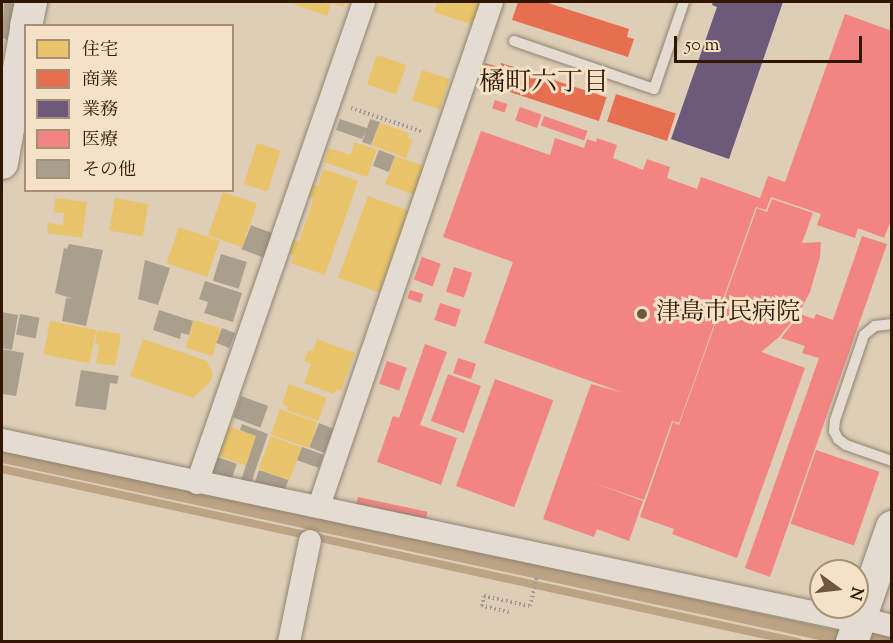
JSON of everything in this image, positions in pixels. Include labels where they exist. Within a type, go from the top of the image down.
[{"type":"street","points":[[27,24],[31,2]]},
{"type":"street","points":[[197,483],[364,2]]},
{"type":"street","points":[[319,506],[492,2]]},
{"type":"street","points":[[2,163],[24,39]]},
{"type":"street","points":[[2,440],[197,483],[319,506],[857,627],[891,626]]},
{"type":"street","points":[[857,627],[891,527]]},
{"type":"street","points":[[289,642],[310,541]]},
{"type":"lane","points":[[514,40],[654,89],[684,2]]},
{"type":"lane","points":[[891,324],[875,326],[864,334],[835,420],[834,431],[838,440],[846,445],[891,461]]},
{"type":"path","points":[[330,101],[445,140]]},
{"type":"path","points":[[509,612],[482,606],[484,596],[530,606],[532,597]]},
{"type":"shaded area","points":[[2,447],[841,631],[869,632],[891,637],[891,641],[824,641],[2,463]]},
{"type":"building: 住宅","points":[[288,2],[345,2],[343,7],[331,3],[327,16]]},
{"type":"building: 住宅","points":[[437,2],[474,2],[483,5],[476,26],[434,12]]},
{"type":"building: 住宅","points":[[377,55],[406,65],[396,94],[367,84]]},
{"type":"building: 住宅","points":[[422,70],[450,79],[440,109],[412,100]]},
{"type":"building: 住宅","points":[[380,123],[409,133],[408,138],[413,140],[406,158],[372,145]]},
{"type":"building: 住宅","points":[[355,142],[377,150],[367,177],[324,162],[329,148],[350,155]]},
{"type":"building: 住宅","points":[[257,143],[281,151],[267,192],[244,184]]},
{"type":"building: 住宅","points":[[395,156],[424,166],[415,194],[385,184]]},
{"type":"building: 住宅","points":[[324,169],[358,181],[325,275],[291,263],[294,255],[288,254],[293,240],[299,242],[314,198],[308,196],[312,185],[318,186]]},
{"type":"building: 住宅","points":[[223,192],[257,204],[242,247],[208,235]]},
{"type":"building: 住宅","points":[[368,196],[409,211],[380,293],[338,278]]},
{"type":"building: 住宅","points":[[55,198],[87,202],[82,238],[47,233],[48,223],[63,225],[64,213],[54,212]]},
{"type":"building: 住宅","points":[[115,198],[148,204],[143,236],[109,230]]},
{"type":"building: 住宅","points":[[179,227],[220,241],[207,277],[167,263]]},
{"type":"building: 住宅","points":[[194,320],[221,328],[212,356],[186,348]]},
{"type":"building: 住宅","points":[[50,321],[96,330],[90,363],[44,354]]},
{"type":"building: 住宅","points":[[97,330],[121,334],[115,366],[96,363],[99,345],[95,344]]},
{"type":"building: 住宅","points":[[143,339],[207,361],[213,374],[210,382],[193,398],[130,376]]},
{"type":"building: 住宅","points":[[317,339],[355,353],[341,391],[336,389],[334,394],[304,383],[311,364],[304,361],[309,350],[313,351]]},
{"type":"building: 住宅","points":[[289,384],[327,398],[318,421],[287,410],[288,407],[282,404]]},
{"type":"building: 住宅","points":[[280,409],[318,423],[308,448],[271,434]]},
{"type":"building: 住宅","points":[[228,426],[256,436],[246,465],[217,455]]},
{"type":"building: 住宅","points":[[271,436],[302,448],[289,481],[258,469]]},
{"type":"building: 商業","points":[[518,2],[545,2],[629,29],[627,37],[634,39],[628,57],[512,20]]},
{"type":"building: 商業","points":[[485,63],[498,67],[493,85],[479,81]]},
{"type":"building: 商業","points":[[501,63],[607,97],[599,121],[493,87]]},
{"type":"building: 商業","points":[[616,94],[676,113],[667,141],[607,122]]},
{"type":"building: 業務","points":[[713,2],[783,2],[729,159],[671,139],[717,7],[712,5]]},
{"type":"building: 医療","points":[[845,14],[892,31],[892,218],[884,238],[858,228],[855,238],[817,225],[821,214],[771,197],[766,210],[756,207],[679,423],[672,421],[644,500],[591,482],[643,501],[629,541],[597,529],[594,537],[543,519],[591,384],[624,393],[484,343],[513,262],[443,237],[481,131],[550,155],[555,138],[584,148],[587,139],[596,142],[597,138],[617,145],[613,158],[643,170],[647,159],[670,167],[667,178],[697,189],[701,177],[760,198],[768,176],[785,182]]},
{"type":"building: 医療","points":[[495,100],[507,104],[505,113],[492,109]]},
{"type":"building: 医療","points":[[520,107],[542,115],[537,128],[515,120]]},
{"type":"building: 医療","points":[[544,116],[587,131],[584,140],[541,125]]},
{"type":"building: 医療","points":[[772,199],[813,213],[802,243],[821,242],[820,257],[810,292],[799,313],[779,337],[761,352],[805,368],[737,558],[672,534],[674,529],[640,517],[673,422],[679,425],[757,208],[767,212]]},
{"type":"building: 医療","points":[[862,236],[887,244],[770,577],[745,568],[819,358],[802,353],[805,346],[781,338],[800,314],[814,319],[816,314],[833,320]]},
{"type":"building: 医療","points":[[422,257],[441,264],[433,286],[414,280]]},
{"type":"building: 医療","points":[[454,267],[472,273],[464,298],[446,292]]},
{"type":"building: 医療","points":[[410,290],[423,294],[421,303],[407,299]]},
{"type":"building: 医療","points":[[440,303],[461,310],[455,327],[434,320]]},
{"type":"building: 医療","points":[[425,344],[447,352],[420,425],[457,438],[441,485],[377,462],[393,416],[399,418]]},
{"type":"building: 医療","points":[[458,358],[476,364],[471,379],[453,373]]},
{"type":"building: 医療","points":[[387,361],[407,368],[399,391],[379,384]]},
{"type":"building: 医療","points":[[448,374],[481,386],[464,433],[431,421]]},
{"type":"building: 医療","points":[[495,379],[553,400],[514,507],[456,486]]},
{"type":"building: 医療","points":[[816,450],[879,472],[854,546],[791,524]]},
{"type":"building: 医療","points":[[358,497],[427,512],[426,520],[356,505]]},
{"type":"building: その他","points":[[4,2],[16,4],[9,40],[2,38]]},
{"type":"building: その他","points":[[340,119],[367,128],[370,119],[380,122],[371,145],[362,142],[366,131],[362,139],[336,130]]},
{"type":"building: その他","points":[[379,150],[395,156],[389,172],[373,166]]},
{"type":"building: その他","points":[[251,225],[275,234],[266,259],[242,249]]},
{"type":"building: その他","points":[[69,244],[103,250],[86,326],[62,321],[66,298],[73,299],[55,293],[64,248],[67,249]]},
{"type":"building: その他","points":[[221,254],[247,262],[239,289],[213,281]]},
{"type":"building: その他","points":[[145,260],[170,268],[158,305],[138,299]]},
{"type":"building: その他","points":[[205,281],[242,293],[233,322],[204,313],[208,302],[199,299]]},
{"type":"building: その他","points":[[159,310],[193,321],[189,335],[181,333],[180,339],[153,330]]},
{"type":"building: その他","points":[[2,312],[18,315],[12,350],[2,348]]},
{"type":"building: その他","points":[[20,314],[40,318],[36,338],[16,335]]},
{"type":"building: その他","points":[[222,328],[235,333],[229,348],[216,343]]},
{"type":"building: その他","points":[[2,349],[24,353],[16,396],[2,394]]},
{"type":"building: その他","points":[[81,370],[119,376],[117,384],[110,383],[106,410],[75,406]]},
{"type":"building: その他","points":[[241,396],[268,406],[260,428],[233,418]]},
{"type":"building: その他","points":[[319,423],[334,429],[324,453],[309,447]]},
{"type":"building: その他","points":[[242,424],[268,434],[250,486],[240,483],[256,436],[240,430]]},
{"type":"building: その他","points":[[302,447],[324,455],[319,468],[297,460]]},
{"type":"building: その他","points":[[217,457],[237,464],[231,481],[211,474]]},
{"type":"building: その他","points":[[259,470],[288,480],[284,493],[254,483]]},
{"type":"waterway","points":[[2,469],[798,642]]},
{"type":"place","name":"津島市民病院","points":[[642,314]]},
{"type":"district","name":"橘町六丁目","points":[[544,84]]}]
